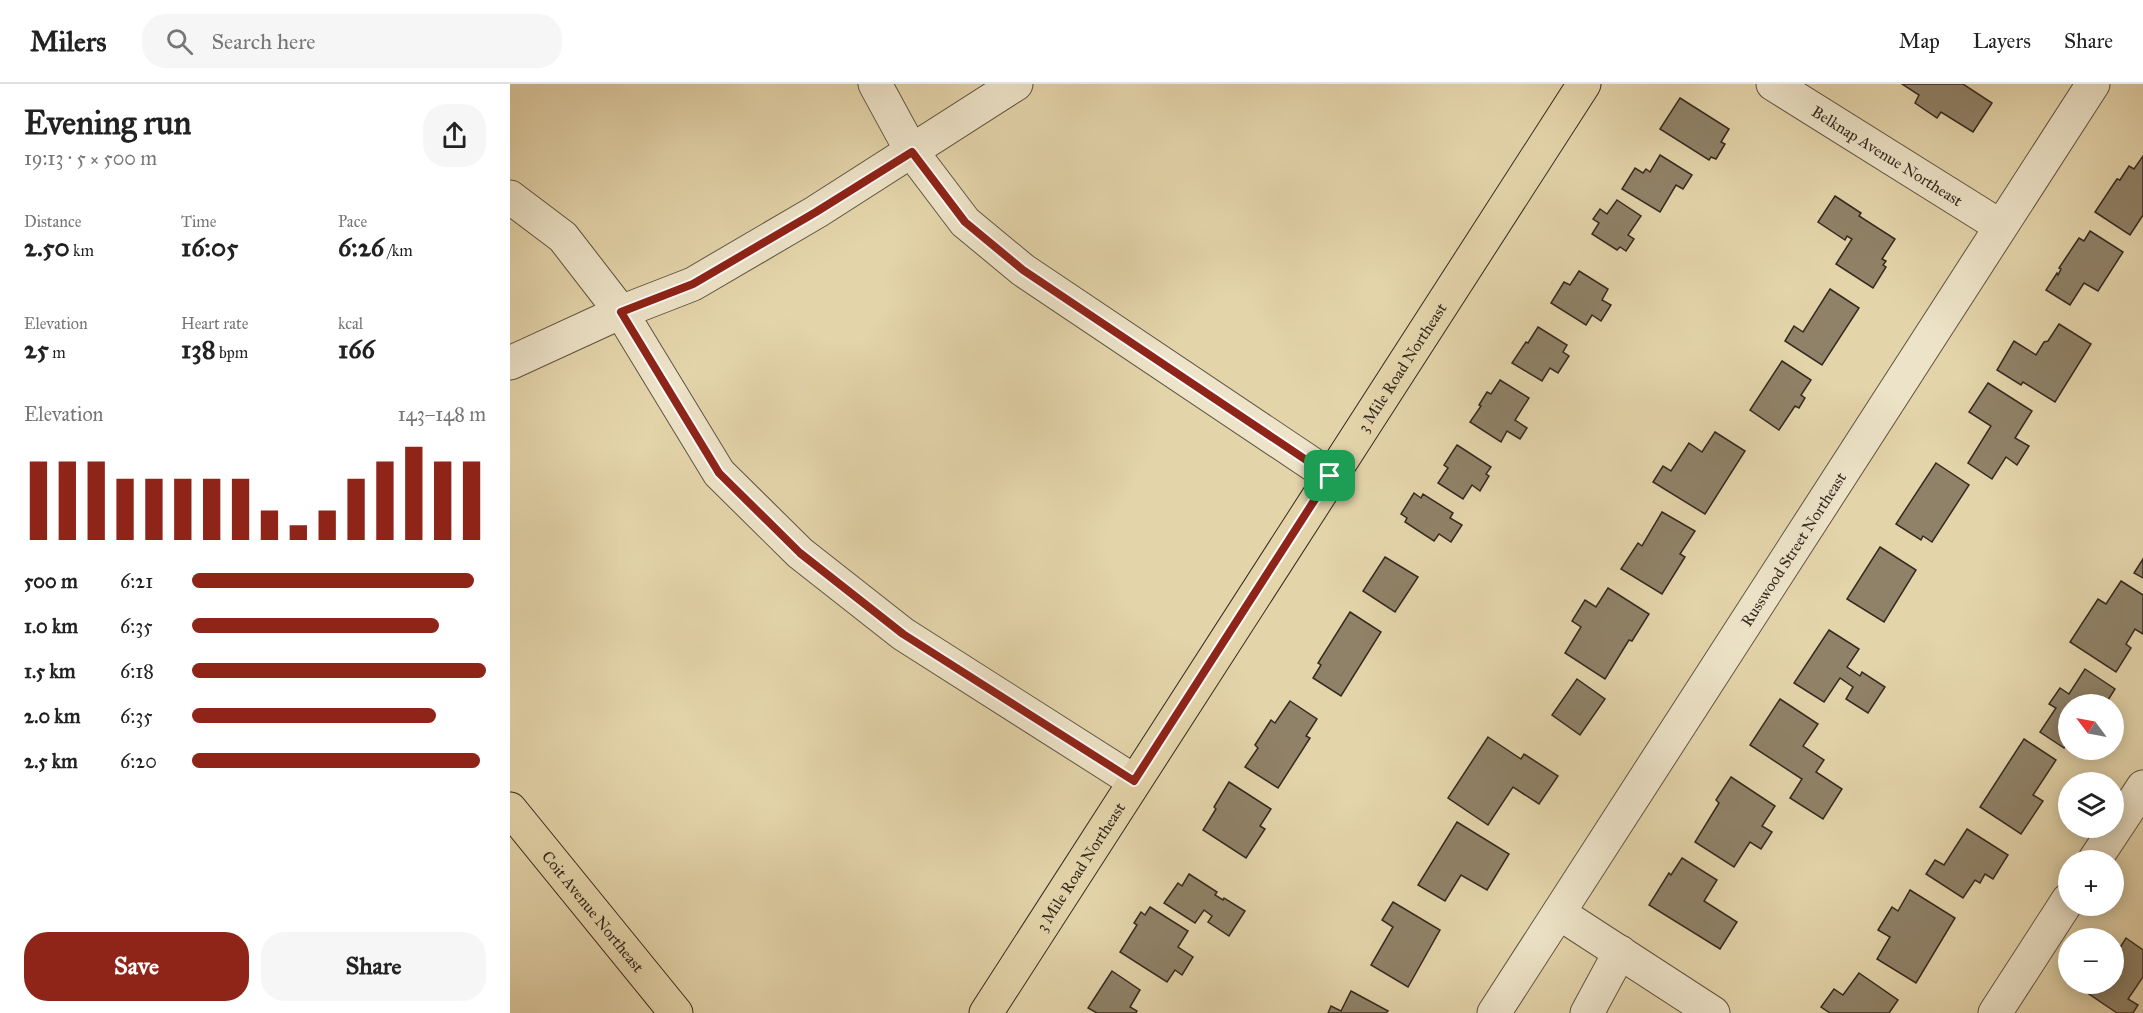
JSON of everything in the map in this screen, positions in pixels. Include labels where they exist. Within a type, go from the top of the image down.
[{"type":"main road","name":"3 Mile Road Northeast","points":[[986,1013],[1584,84]]},
{"type":"main road","name":"Coit Avenue Northeast","points":[[510,809],[676,1013]]},
{"type":"street","points":[[874,84],[912,152],[965,222],[1023,270],[1330,476]]},
{"type":"street","points":[[510,363],[621,312],[693,284],[816,212],[1016,84]]},
{"type":"street","name":"Belknap Avenue Northeast","points":[[1773,84],[2000,226]]},
{"type":"street","name":"Russwood Street Northeast","points":[[1494,1013],[2093,84]]},
{"type":"street","points":[[510,197],[563,237],[621,312],[719,473],[800,553],[903,634],[1134,781]]},
{"type":"street","points":[[2101,850],[2143,787]]},
{"type":"street","points":[[1559,913],[1713,1013]]},
{"type":"street","points":[[1995,1013],[2058,915]]},
{"type":"street","points":[[1587,1013],[1620,952]]},
{"type":"building","points":[[1902,84],[1963,84],[1992,103],[1973,132],[1941,112],[1937,118],[1915,103],[1919,95]]},
{"type":"building","points":[[1680,98],[1729,129],[1721,142],[1725,144],[1716,159],[1711,157],[1709,160],[1660,129]]},
{"type":"building","points":[[1660,155],[1692,175],[1683,189],[1676,185],[1660,212],[1622,189],[1635,168],[1643,173],[1646,169],[1650,172]]},
{"type":"building","points":[[2143,156],[2143,215],[2130,235],[2095,212],[2117,179],[2120,180],[2129,166],[2134,169]]},
{"type":"building","points":[[1835,196],[1861,213],[1859,216],[1895,239],[1882,259],[1886,261],[1883,265],[1886,267],[1873,288],[1836,264],[1852,239],[1847,236],[1845,240],[1818,222]]},
{"type":"building","points":[[1617,200],[1641,216],[1628,235],[1634,239],[1626,251],[1620,247],[1617,250],[1592,234],[1599,223],[1593,219],[1600,209],[1607,214]]},
{"type":"building","points":[[2090,231],[2123,252],[2098,291],[2084,283],[2070,305],[2046,290],[2057,273],[2058,275],[2061,269],[2059,268],[2079,238],[2084,241]]},
{"type":"building","points":[[1579,271],[1608,289],[1602,300],[1611,305],[1601,321],[1592,315],[1586,325],[1551,303],[1564,282],[1570,285]]},
{"type":"building","points":[[1830,289],[1859,308],[1822,365],[1785,341],[1794,326],[1803,332]]},
{"type":"building","points":[[2059,324],[2091,344],[2055,402],[2023,382],[2021,385],[1997,370],[2014,341],[2036,355]]},
{"type":"building","points":[[1538,327],[1567,345],[1563,352],[1569,356],[1558,373],[1550,368],[1542,381],[1512,363]]},
{"type":"building","points":[[1782,361],[1811,380],[1801,395],[1805,398],[1799,408],[1795,406],[1779,430],[1750,410]]},
{"type":"building","points":[[1500,380],[1529,398],[1515,420],[1527,428],[1520,439],[1507,431],[1501,442],[1470,422],[1487,392],[1491,394]]},
{"type":"building","points":[[1988,383],[2032,411],[2015,438],[2029,446],[2017,465],[2006,457],[1992,479],[1968,463],[1991,426],[1969,412]]},
{"type":"building","points":[[1715,432],[1745,451],[1705,514],[1653,482],[1663,466],[1671,471],[1689,443],[1702,452]]},
{"type":"building","points":[[1457,445],[1491,467],[1486,474],[1489,476],[1480,491],[1472,485],[1463,499],[1438,483],[1448,468],[1444,465]]},
{"type":"building","points":[[1936,463],[1969,485],[1932,542],[1923,536],[1921,540],[1896,524]]},
{"type":"building","points":[[1414,493],[1421,498],[1423,494],[1453,513],[1450,518],[1462,525],[1451,542],[1439,534],[1434,541],[1405,522],[1407,518],[1401,514]]},
{"type":"building","points":[[1662,512],[1695,531],[1680,554],[1685,557],[1662,594],[1621,569],[1638,543],[1642,546]]},
{"type":"building","points":[[1880,547],[1916,570],[1884,622],[1847,599]]},
{"type":"building","points":[[1385,557],[1418,577],[1395,612],[1363,591]]},
{"type":"building","points":[[2143,559],[2143,578],[2134,573]]},
{"type":"building","points":[[2121,581],[2143,595],[2143,634],[2135,629],[2126,644],[2131,648],[2116,672],[2070,642],[2098,599],[2106,604]]},
{"type":"building","points":[[1608,588],[1649,614],[1632,641],[1629,640],[1605,679],[1565,653],[1581,627],[1572,621],[1585,600],[1596,607]]},
{"type":"building","points":[[1350,612],[1381,632],[1341,696],[1313,678],[1321,665],[1318,663]]},
{"type":"building","points":[[1829,630],[1859,649],[1847,667],[1860,676],[1862,672],[1885,687],[1868,713],[1846,699],[1853,687],[1840,678],[1824,702],[1794,683]]},
{"type":"building","points":[[2085,669],[2115,689],[2112,694],[2069,694]]},
{"type":"building","points":[[1577,679],[1605,699],[1580,735],[1552,715]]},
{"type":"building","points":[[2060,688],[2069,694],[2058,694],[2058,744],[2040,732],[2056,708],[2049,704]]},
{"type":"building","points":[[1780,699],[1818,724],[1803,746],[1824,760],[1816,772],[1842,789],[1823,819],[1790,798],[1802,779],[1750,745]]},
{"type":"building","points":[[1290,701],[1317,719],[1306,736],[1310,738],[1278,788],[1245,767],[1258,748],[1255,745],[1271,720],[1275,723]]},
{"type":"building","points":[[1488,737],[1521,759],[1524,754],[1558,776],[1539,804],[1513,787],[1488,825],[1448,798]]},
{"type":"building","points":[[2024,739],[2056,760],[2033,795],[2043,801],[2021,834],[1980,807]]},
{"type":"building","points":[[1731,777],[1775,806],[1762,826],[1772,832],[1761,849],[1750,842],[1734,867],[1695,842],[1719,803],[1716,800]]},
{"type":"building","points":[[1229,782],[1271,809],[1260,826],[1265,829],[1246,858],[1203,830]]},
{"type":"building","points":[[1457,822],[1509,854],[1487,890],[1461,875],[1445,901],[1418,885]]},
{"type":"building","points":[[1967,829],[2008,855],[1993,879],[1985,874],[1980,883],[1975,880],[1963,898],[1926,874],[1935,860],[1944,865]]},
{"type":"building","points":[[1682,858],[1717,880],[1704,901],[1737,922],[1720,949],[1649,905],[1669,873],[1671,875]]},
{"type":"building","points":[[1189,874],[1217,892],[1215,895],[1245,911],[1229,936],[1208,922],[1212,916],[1204,910],[1195,923],[1164,903],[1178,883],[1182,886]]},
{"type":"building","points":[[1910,890],[1955,918],[1916,983],[1877,959],[1890,937],[1878,930],[1892,907],[1898,911]]},
{"type":"building","points":[[1393,902],[1440,930],[1408,987],[1371,965],[1393,927],[1382,920]]},
{"type":"building","points":[[1150,907],[1188,931],[1178,947],[1193,957],[1182,975],[1175,970],[1167,982],[1120,952],[1137,925],[1134,923],[1141,912],[1145,915]]},
{"type":"building","points":[[2126,938],[2143,950],[2143,977],[2128,999],[2138,1005],[2133,1013],[2117,1013],[2089,994],[2124,994],[2124,941]]},
{"type":"building","points":[[1112,971],[1140,990],[1130,1007],[1137,1011],[1136,1013],[1097,1013],[1088,1008]]},
{"type":"building","points":[[1859,973],[1898,1000],[1889,1013],[1830,1013],[1821,1007],[1834,989],[1843,995]]},
{"type":"building","points":[[1351,991],[1388,1011],[1386,1013],[1328,1013],[1331,1006],[1341,1011]]},
{"type":"route","points":[[912,152],[965,222],[1023,270],[1330,476],[1134,781],[903,634],[800,553],[719,473],[621,312],[693,284],[816,212],[912,152]]}]
